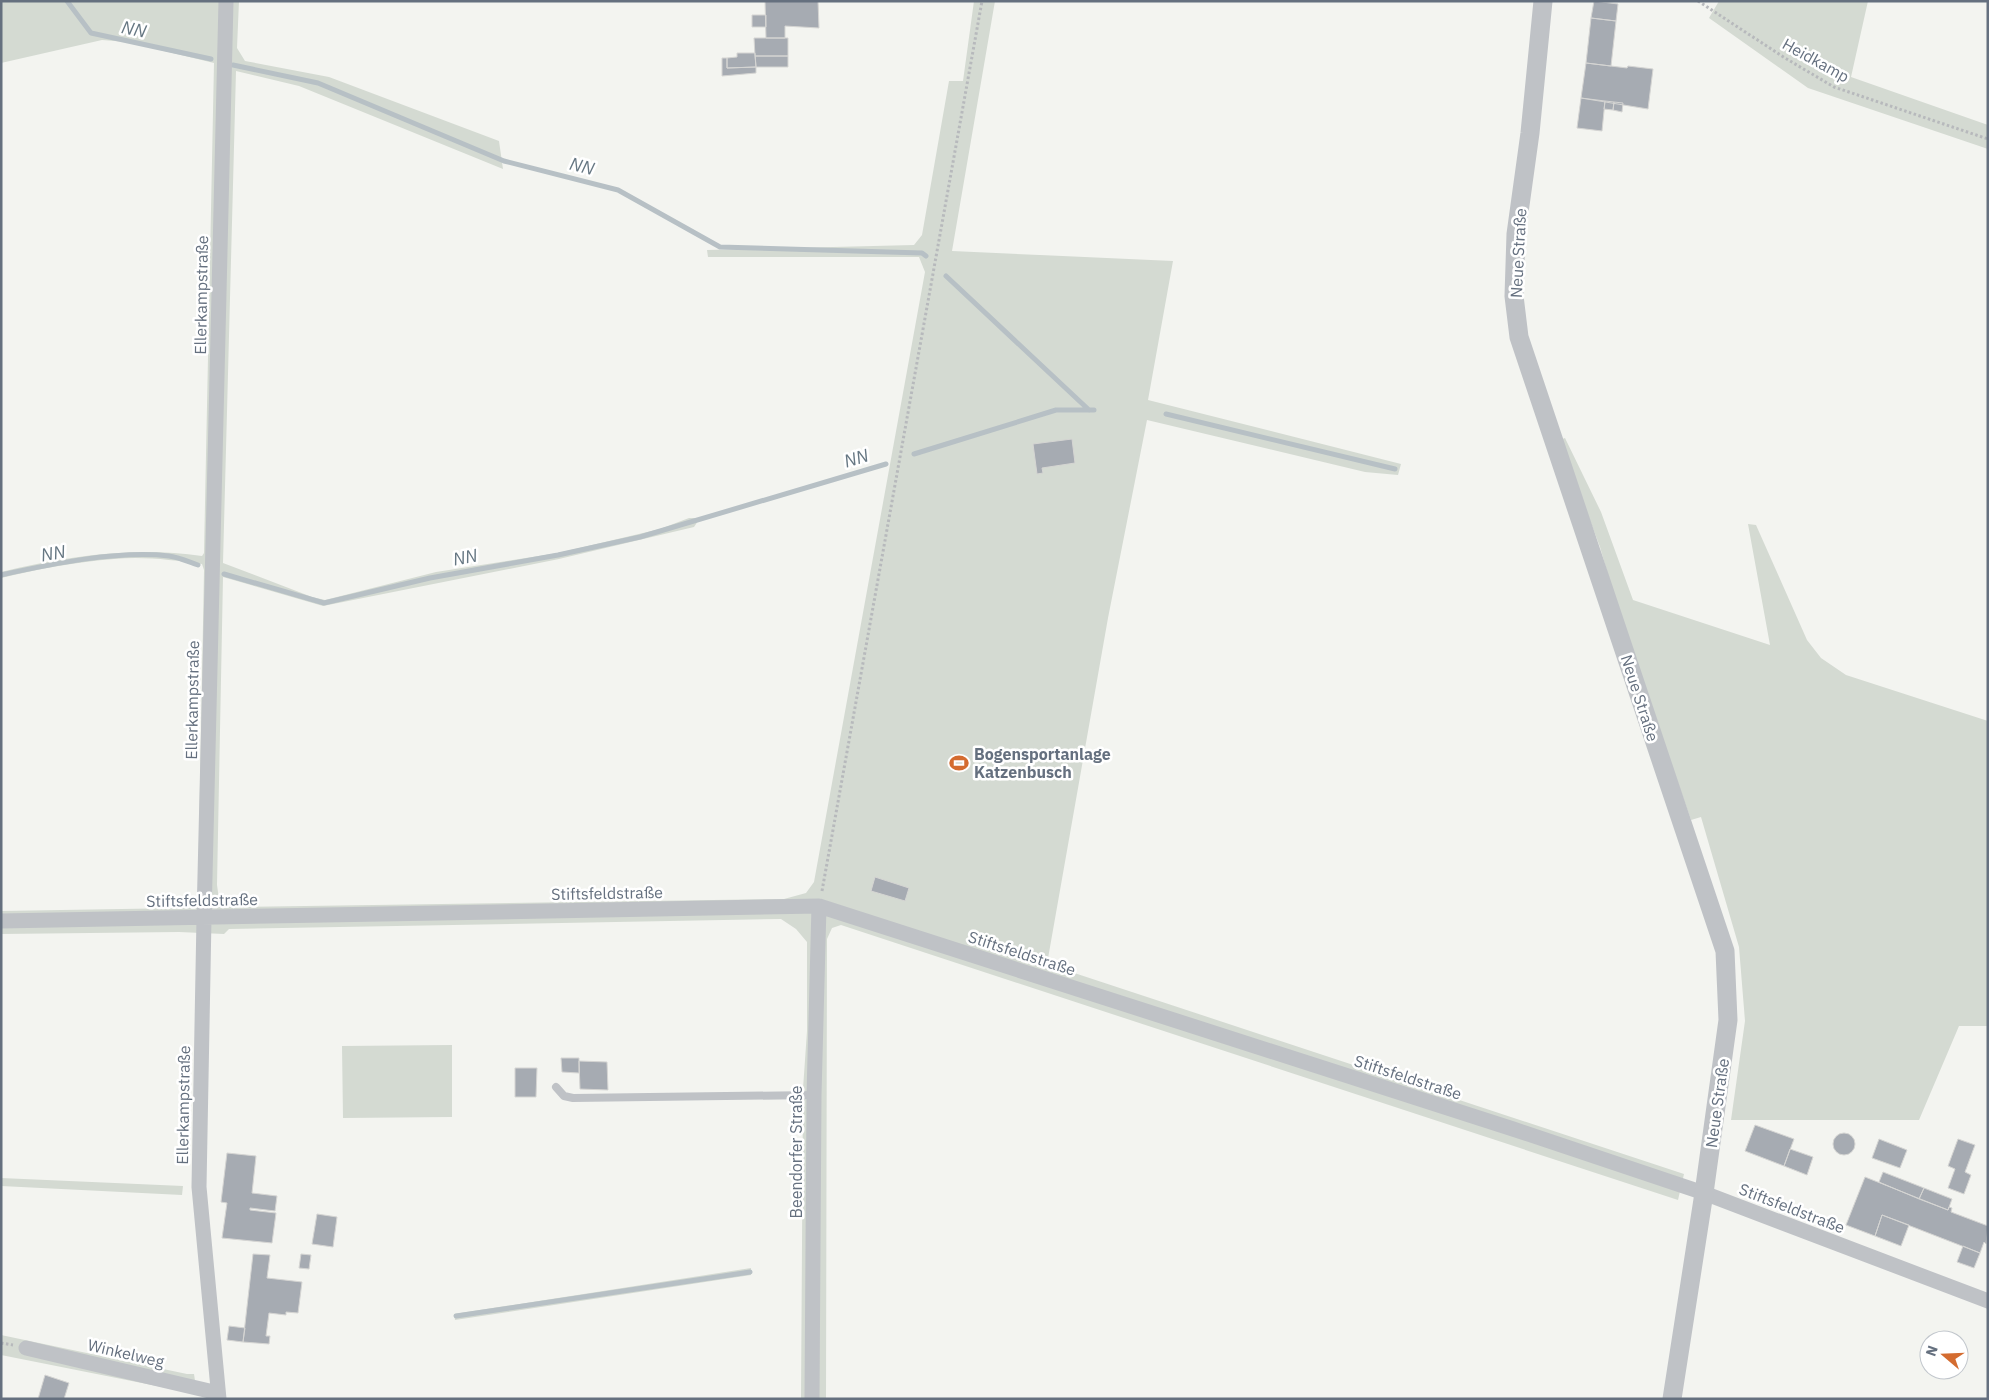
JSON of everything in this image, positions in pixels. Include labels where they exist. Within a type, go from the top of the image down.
[{"type":"street","name":"Ellerkampstraße","points":[[219,1396],[199,1187],[226,1]]},
{"type":"street","name":"Neue Straße","points":[[1543,1],[1530,133],[1516,234],[1514,296],[1519,336],[1725,951],[1728,1020],[1704,1193],[1672,1399]]},
{"type":"street","name":"Stiftsfeldstraße","points":[[1,921],[819,906],[1513,1129],[1704,1193],[1988,1301]]},
{"type":"street","name":"Beendorfer Straße","points":[[812,1399],[814,1095],[819,906]]},
{"type":"street","name":"Winkelweg","points":[[26,1348],[219,1396]]},
{"type":"lane","points":[[556,1087],[564,1096],[573,1098],[814,1095]]},
{"type":"path","points":[[819,906],[982,1]]},
{"type":"path","name":"Heidkamp","points":[[1698,1],[1785,58],[1834,87],[1988,139]]},
{"type":"shaded area","points":[[1,1],[239,1],[237,48],[245,61],[329,77],[499,141],[503,169],[299,86],[236,71],[223,563],[312,597],[325,600],[436,572],[558,553],[660,529],[689,518],[700,518],[694,527],[559,559],[323,606],[223,577],[217,885],[219,899],[230,907],[784,899],[806,893],[814,882],[925,272],[919,257],[708,257],[707,250],[914,245],[922,235],[949,81],[963,81],[974,1],[995,1],[952,251],[1173,261],[1148,400],[1401,464],[1398,475],[1365,472],[1147,420],[1108,618],[1047,964],[1684,1174],[1678,1200],[841,925],[832,928],[827,939],[826,1399],[801,1399],[803,1089],[807,1031],[807,942],[796,929],[781,919],[229,929],[224,934],[179,932],[1,934],[1,911],[182,908],[192,904],[198,892],[204,570],[202,564],[158,559],[125,558],[71,564],[1,578],[1,572],[51,561],[101,554],[152,552],[202,556],[204,553],[214,63],[127,42],[102,40],[1,63]]},
{"type":"shaded area","points":[[1719,1],[1868,1],[1851,77],[1988,125],[1988,149],[1808,88],[1709,18]]},
{"type":"shaded area","points":[[1565,438],[1601,512],[1633,600],[1770,645],[1748,524],[1756,525],[1807,640],[1821,658],[1846,675],[1988,721],[1988,1026],[1959,1026],[1919,1120],[1731,1120],[1745,1021],[1739,947],[1701,817],[1691,820],[1622,623],[1600,547],[1560,440]]},
{"type":"shaded area","points":[[452,1045],[452,1117],[343,1118],[342,1046]]},
{"type":"shaded area","points":[[1,1178],[183,1186],[182,1195],[1,1186]]},
{"type":"shaded area","points":[[751,1268],[751,1275],[455,1320],[454,1314]]},
{"type":"shaded area","points":[[1,1335],[194,1374],[197,1394],[1,1355]]},
{"type":"building","points":[[765,1],[818,1],[819,28],[785,26],[785,38],[766,38]]},
{"type":"building","points":[[1594,1],[1618,4],[1616,21],[1591,18]]},
{"type":"building","points":[[752,15],[766,15],[766,27],[752,27]]},
{"type":"building","points":[[1591,18],[1616,21],[1611,66],[1586,63]]},
{"type":"building","points":[[754,38],[788,38],[788,56],[755,56]]},
{"type":"building","points":[[737,53],[755,53],[756,67],[727,68],[727,58],[737,57]]},
{"type":"building","points":[[755,56],[788,56],[788,67],[756,67]]},
{"type":"building","points":[[722,58],[727,58],[727,68],[756,67],[756,73],[722,76]]},
{"type":"building","points":[[1586,63],[1653,69],[1648,109],[1581,98]]},
{"type":"building","points":[[1581,98],[1605,101],[1602,131],[1577,128]]},
{"type":"building","points":[[1605,101],[1614,102],[1613,110],[1604,109]]},
{"type":"building","points":[[1614,102],[1623,103],[1622,112],[1613,110]]},
{"type":"building","points":[[1072,439],[1075,463],[1042,468],[1043,473],[1037,474],[1033,444]]},
{"type":"building","points":[[875,877],[909,888],[905,901],[871,891]]},
{"type":"building","points":[[561,1058],[579,1058],[579,1073],[562,1072]]},
{"type":"building","points":[[579,1061],[607,1062],[608,1090],[580,1089]]},
{"type":"building","points":[[515,1068],[537,1068],[536,1097],[515,1097]]},
{"type":"building","points":[[1755,1125],[1794,1139],[1784,1166],[1745,1151]]},
{"type":"building","points":[[1844,1133],[1852,1136],[1855,1144],[1852,1152],[1844,1155],[1836,1152],[1833,1144],[1836,1136]]},
{"type":"building","points":[[1879,1139],[1907,1150],[1900,1168],[1872,1158]]},
{"type":"building","points":[[1958,1139],[1975,1145],[1965,1172],[1971,1175],[1964,1194],[1948,1188],[1955,1169],[1948,1166]]},
{"type":"building","points":[[1790,1149],[1813,1157],[1807,1175],[1784,1166]]},
{"type":"building","points":[[227,1153],[256,1156],[252,1193],[277,1196],[275,1211],[250,1208],[250,1210],[276,1213],[272,1243],[222,1238],[227,1203],[221,1202]]},
{"type":"building","points":[[1883,1172],[1924,1188],[1919,1199],[1879,1182]]},
{"type":"building","points":[[1865,1177],[1948,1210],[1949,1207],[1952,1208],[1951,1212],[1988,1226],[1986,1244],[1984,1242],[1980,1253],[1882,1215],[1875,1236],[1846,1225]]},
{"type":"building","points":[[1924,1188],[1952,1199],[1948,1210],[1919,1199]]},
{"type":"building","points":[[317,1214],[337,1217],[333,1247],[312,1244]]},
{"type":"building","points":[[1882,1215],[1909,1225],[1901,1246],[1875,1236]]},
{"type":"building","points":[[1963,1246],[1980,1253],[1974,1268],[1957,1262]]},
{"type":"building","points":[[253,1254],[270,1255],[267,1278],[302,1282],[298,1313],[286,1312],[286,1315],[269,1313],[266,1336],[270,1336],[269,1344],[243,1342]]},
{"type":"building","points":[[301,1254],[311,1255],[309,1269],[299,1268]]},
{"type":"building","points":[[229,1326],[245,1328],[243,1342],[227,1340]]},
{"type":"building","points":[[45,1375],[69,1383],[64,1399],[38,1399]]},
{"type":"waterway","name":"NN","points":[[67,1],[91,33],[211,59]]},
{"type":"waterway","name":"NN","points":[[233,65],[318,83],[504,161],[618,190],[720,247],[922,253],[926,256]]},
{"type":"waterway","name":"NN","points":[[946,276],[1089,410]]},
{"type":"waterway","name":"NN","points":[[914,454],[1056,410],[1094,410]]},
{"type":"waterway","points":[[1166,414],[1395,469]]},
{"type":"waterway","name":"NN","points":[[224,574],[324,603],[430,578],[558,555],[640,537],[886,464]]},
{"type":"waterway","name":"NN","points":[[1,575],[107,556],[169,556],[198,565]]},
{"type":"waterway","points":[[456,1316],[750,1272]]},
{"type":"place","name":"Bogensportanlage Katzenbusch","points":[[959,763]]}]
